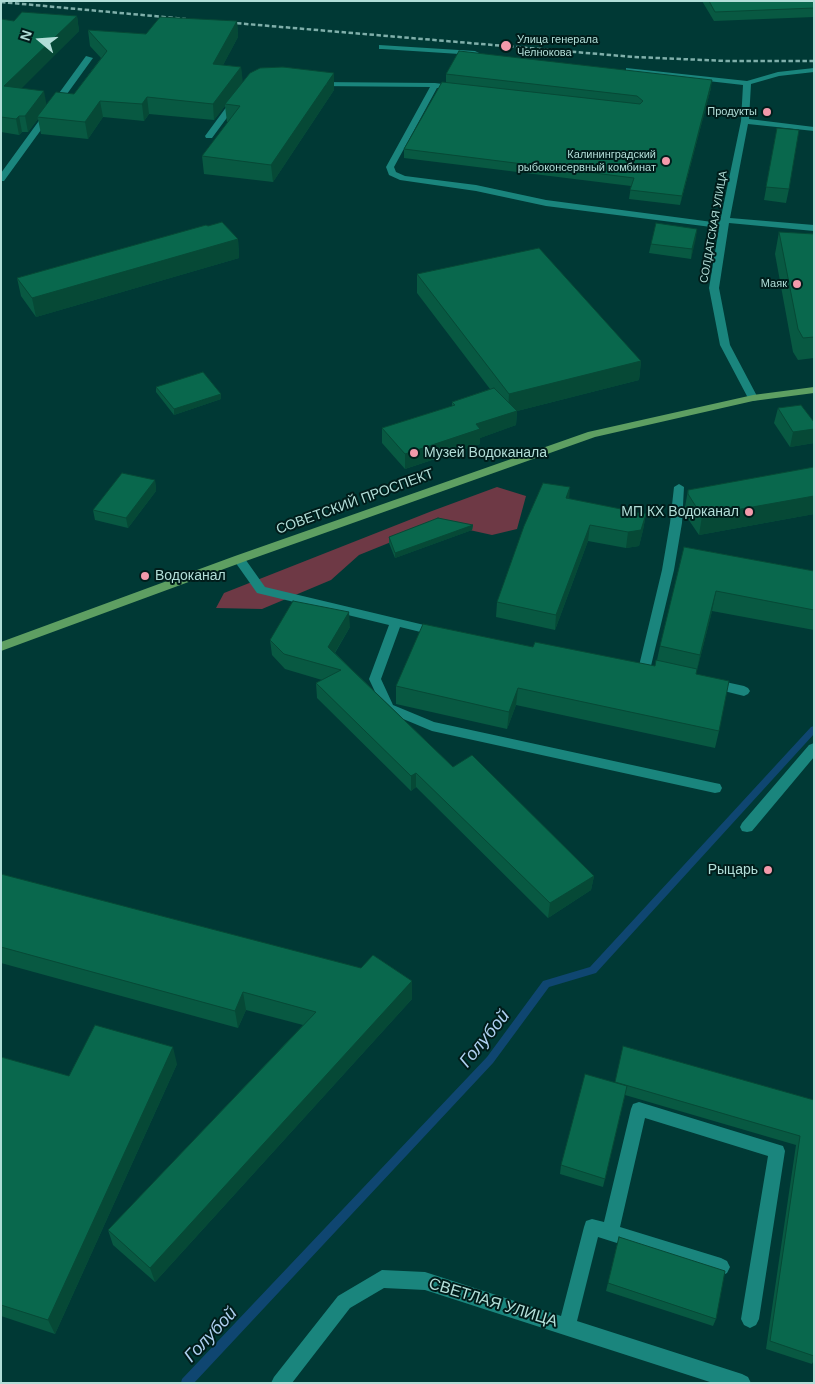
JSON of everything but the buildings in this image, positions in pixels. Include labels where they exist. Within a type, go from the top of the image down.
[{"type":"main road","name":"СОВЕТСКИЙ ПРОСПЕКТ","points":[[1,647],[239,559],[592,434],[753,398],[814,390]]},
{"type":"street","points":[[382,47],[486,55]]},
{"type":"street","points":[[1,179],[89,58]]},
{"type":"street","points":[[624,70],[747,83],[778,74],[814,70]]},
{"type":"street","points":[[309,83],[435,85],[464,89]]},
{"type":"street","name":"СОЛДАТСКАЯ УЛИЦА","points":[[747,83],[745,121],[724,223],[714,288],[725,345],[753,398]]},
{"type":"street","points":[[435,85],[390,167],[392,173],[403,178],[476,188],[546,203],[724,223],[814,228]]},
{"type":"street","points":[[209,136],[241,93]]},
{"type":"street","points":[[745,121],[814,129]]},
{"type":"street","points":[[688,217],[724,223]]},
{"type":"street","points":[[628,666],[648,671],[676,523],[679,487]]},
{"type":"street","points":[[239,559],[261,590],[453,635]]},
{"type":"street","points":[[396,622],[375,679],[388,708],[432,726],[715,788]]},
{"type":"street","points":[[698,681],[744,691]]},
{"type":"street","points":[[747,827],[814,748]]},
{"type":"street","points":[[610,1233],[638,1109],[777,1151],[750,1319]]},
{"type":"street","points":[[567,1325],[592,1227],[721,1268]]},
{"type":"street","name":"СВЕТЛАЯ УЛИЦА","points":[[280,1383],[344,1302],[382,1279],[424,1281],[567,1325],[742,1383]]},
{"type":"shaded area","points":[[497,487],[526,496],[517,529],[492,535],[438,523],[359,555],[331,580],[262,609],[216,608],[224,593]]},
{"type":"waterway","name":"Голубой","points":[[186,1383],[490,1060],[546,984],[593,970],[814,729]]},
{"type":"railway","points":[[1,2],[186,19]]},
{"type":"railway","points":[[223,22],[634,57],[727,61],[814,61]]},
{"type":"place","name":"Улица генерала Челнокова","points":[[506,46]]},
{"type":"place","name":"Продукты","points":[[767,112]]},
{"type":"place","name":"Калининградский рыбоконсервный комбинат","points":[[666,161]]},
{"type":"place","name":"Маяк","points":[[797,284]]},
{"type":"place","name":"Музей Водоканала","points":[[414,453]]},
{"type":"place","name":"МП КХ Водоканал","points":[[749,512]]},
{"type":"place","name":"Водоканал","points":[[145,576]]},
{"type":"place","name":"Рыцарь","points":[[768,870]]}]
